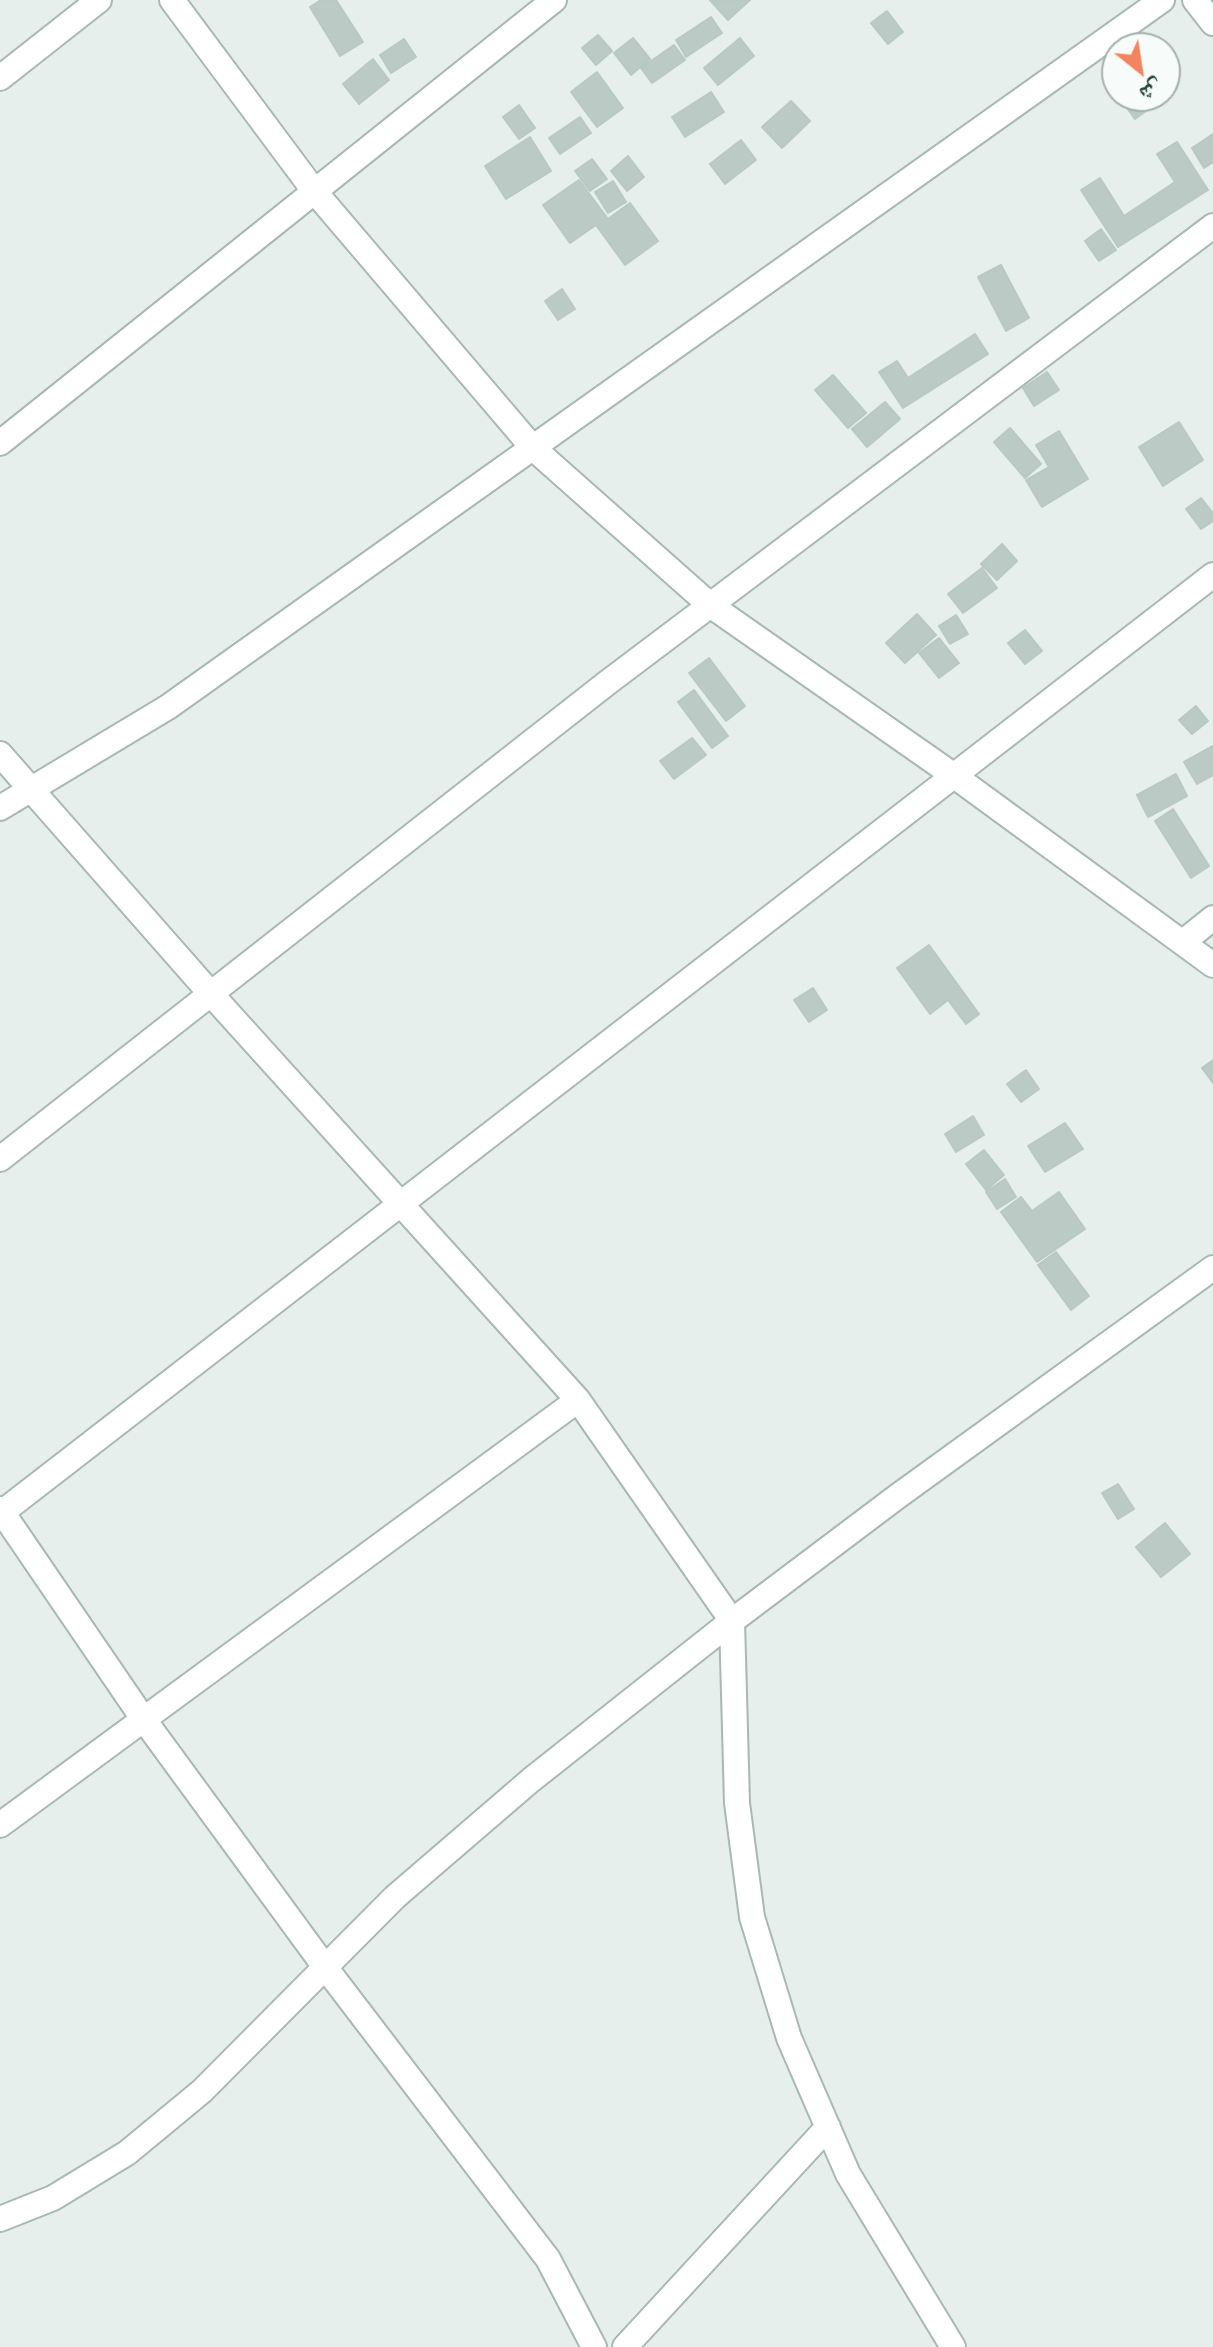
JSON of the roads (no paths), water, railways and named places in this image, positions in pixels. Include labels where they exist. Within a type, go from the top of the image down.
[{"type":"street","points":[[0,78],[99,0]]},
{"type":"street","points":[[172,0],[315,192],[533,448],[710,605],[953,775],[1213,965]]},
{"type":"street","points":[[0,443],[554,0]]},
{"type":"street","points":[[0,808],[168,707],[1162,0]]},
{"type":"street","points":[[1195,0],[1213,23]]},
{"type":"street","points":[[0,1159],[607,683],[1213,226]]},
{"type":"street","points":[[594,2347],[548,2259],[325,1967],[142,1717],[1,1512],[1213,575]]},
{"type":"street","points":[[0,754],[30,792],[578,1400],[732,1621],[737,1803],[752,1917],[789,2038],[848,2174],[953,2347]]},
{"type":"street","points":[[1183,942],[1213,918]]},
{"type":"street","points":[[0,2219],[53,2198],[127,2153],[202,2091],[395,1897],[531,1780],[732,1621],[898,1496],[1213,1268]]},
{"type":"street","points":[[0,1825],[142,1717],[578,1400]]},
{"type":"street","points":[[625,2347],[828,2127]]}]
